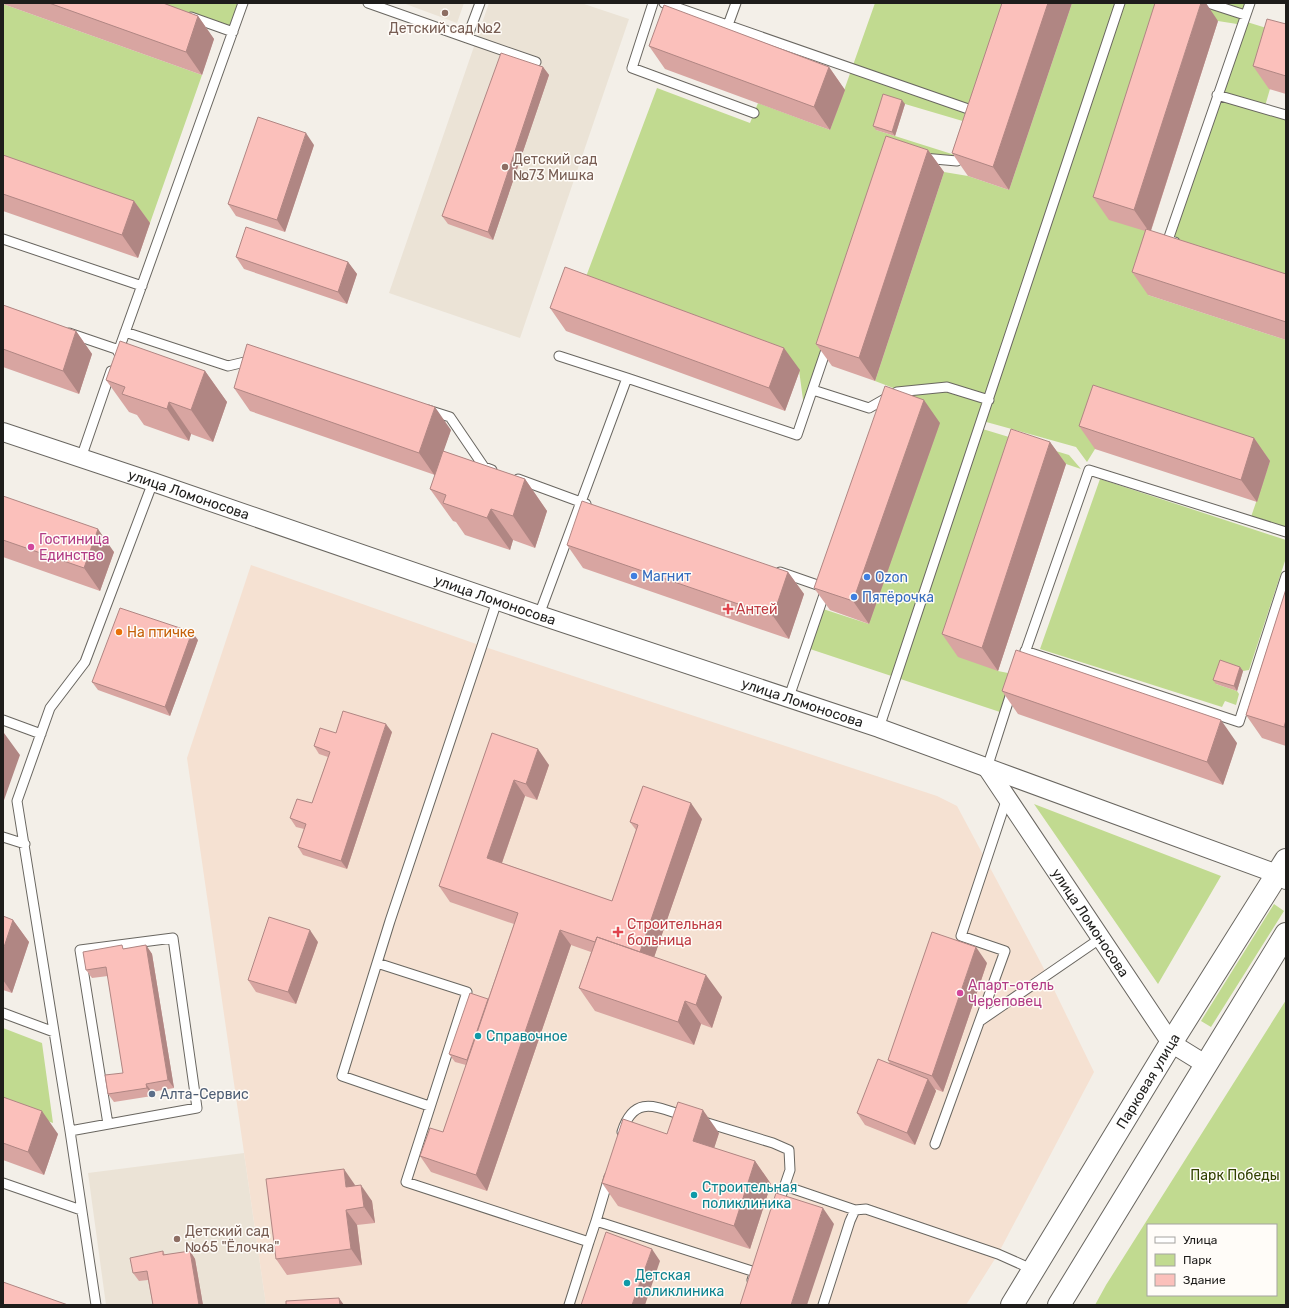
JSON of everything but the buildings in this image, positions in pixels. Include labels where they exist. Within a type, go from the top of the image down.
[{"type":"main road","name":"Парковая улица","points":[[1012,1305],[1171,1043],[1283,871]]},
{"type":"main road","points":[[1059,1305],[1205,1064],[1286,934]]},
{"type":"street","name":"улица Ломоносова","points":[[3,432],[153,482],[539,616],[789,697],[1283,871]]},
{"type":"street","name":"улица Ломоносова","points":[[987,768],[1171,1043],[1205,1064]]},
{"type":"lane","points":[[81,458],[243,3]]},
{"type":"lane","points":[[368,3],[536,62]]},
{"type":"lane","points":[[467,38],[480,3]]},
{"type":"lane","points":[[653,3],[632,68],[754,113]]},
{"type":"lane","points":[[664,3],[728,25],[763,41],[974,110]]},
{"type":"lane","points":[[728,25],[736,3]]},
{"type":"lane","points":[[879,728],[1120,3]]},
{"type":"lane","points":[[1208,3],[1245,15]]},
{"type":"lane","points":[[1182,245],[1168,240],[1250,3]]},
{"type":"lane","points":[[182,14],[233,32]]},
{"type":"lane","points":[[1218,95],[1286,115]]},
{"type":"lane","points":[[914,157],[957,161],[963,143]]},
{"type":"lane","points":[[3,239],[142,286]]},
{"type":"lane","points":[[61,330],[119,350]]},
{"type":"lane","points":[[125,332],[228,366],[261,359]]},
{"type":"lane","points":[[559,356],[798,435],[830,338]]},
{"type":"lane","points":[[539,616],[627,378]]},
{"type":"lane","points":[[813,390],[869,408],[897,392],[947,387],[989,400]]},
{"type":"lane","points":[[892,406],[897,392]]},
{"type":"lane","points":[[421,407],[450,417],[484,467],[596,508]]},
{"type":"lane","points":[[987,768],[1025,651],[1089,470],[1286,532]]},
{"type":"lane","points":[[96,1305],[70,1131],[17,801],[50,708],[85,662],[153,482]]},
{"type":"lane","points":[[774,570],[828,585],[789,697]]},
{"type":"lane","points":[[1025,651],[1239,722],[1286,576]]},
{"type":"lane","points":[[429,1106],[342,1076],[377,963],[497,601]]},
{"type":"lane","points":[[3,720],[41,734]]},
{"type":"lane","points":[[935,1144],[1005,951],[961,936],[1007,798]]},
{"type":"lane","points":[[3,837],[25,844]]},
{"type":"lane","points":[[70,1131],[197,1108],[173,938],[80,950],[108,1124]]},
{"type":"lane","points":[[980,1021],[1101,938]]},
{"type":"lane","points":[[377,963],[467,992],[429,1106],[406,1182],[589,1242]]},
{"type":"lane","points":[[3,1013],[54,1032]]},
{"type":"lane","points":[[620,1141],[626,1119],[635,1109],[649,1105],[774,1143],[789,1150],[790,1170],[775,1215]]},
{"type":"lane","points":[[569,1305],[611,1170]]},
{"type":"lane","points":[[3,1183],[82,1210]]},
{"type":"lane","points":[[785,1186],[855,1210],[866,1209],[998,1254],[1034,1270]]},
{"type":"lane","points":[[823,1305],[850,1221],[855,1210]]},
{"type":"lane","points":[[596,1221],[756,1269],[748,1292]]},
{"type":"shaded area","name":"Детский сад №2","points":[[403,3],[464,3],[457,23]]},
{"type":"shaded area","name":"Детский сад №73 Мишка","points":[[489,3],[581,3],[629,19],[520,338],[389,293]]},
{"type":"shaded area","name":"Строительная больница","points":[[251,565],[482,646],[937,796],[957,806],[1042,965],[1094,1072],[998,1254],[966,1305],[266,1305],[187,758]]},
{"type":"shaded area","name":"Детский сад №65 \"Ёлочка\"","points":[[244,1153],[266,1305],[106,1305],[88,1173]]},
{"type":"green space","points":[[153,3],[243,3],[233,32]]},
{"type":"green space","points":[[875,3],[1006,3],[966,122],[905,104],[876,130],[955,155],[890,151],[804,407],[799,370],[581,290],[657,88],[750,123],[758,103],[830,130]]},
{"type":"green space","points":[[1072,3],[1246,3],[1237,24],[1218,21],[1178,8],[1150,233],[1148,295],[1286,340],[1286,529],[1251,517],[1270,461],[1095,449],[1087,462],[1076,447],[979,420],[976,427],[1069,455],[1081,469],[1027,451],[998,671],[1013,674],[1000,712],[810,649],[823,609],[869,624],[896,389],[875,381],[944,172],[968,176],[1009,190]]},
{"type":"green space","points":[[3,4],[202,75],[150,223],[3,172]]},
{"type":"green space","points":[[1247,22],[1286,34],[1263,113],[1286,120],[1286,276],[1172,238]]},
{"type":"green space","points":[[1100,479],[1286,540],[1286,558],[1249,670],[1243,671],[1223,665],[1216,684],[1237,691],[1239,694],[1236,705],[1225,701],[1222,707],[1040,649]]},
{"type":"green space","points":[[1034,804],[1221,876],[1158,984]]},
{"type":"green space","points":[[1274,904],[1284,911],[1211,1027],[1201,1021]]},
{"type":"green space","name":"Парк Победы","points":[[1286,1000],[1286,1305],[1095,1305],[1106,1285]]},
{"type":"green space","points":[[3,1028],[42,1043],[53,1123],[3,1105]]},
{"type":"place","name":"Детский сад №2","points":[[445,13]]},
{"type":"place","name":"Детский сад №73 Мишка","points":[[505,167]]},
{"type":"place","name":"Гостиница Единство","points":[[31,547]]},
{"type":"place","name":"Магнит","points":[[634,576]]},
{"type":"place","name":"Ozon","points":[[867,577]]},
{"type":"place","name":"Пятёрочка","points":[[854,597]]},
{"type":"place","name":"Антей","points":[[728,609]]},
{"type":"place","name":"На птичке","points":[[119,632]]},
{"type":"place","name":"Строительная больница","points":[[618,932]]},
{"type":"place","name":"Апарт-отель Череповец","points":[[960,993]]},
{"type":"place","name":"Справочное","points":[[478,1036]]},
{"type":"place","name":"Алта-Сервис","points":[[152,1094]]},
{"type":"place","name":"Строительная поликлиника","points":[[694,1195]]},
{"type":"place","name":"Детский сад №65 \"Ёлочка\"","points":[[177,1239]]},
{"type":"place","name":"Детская поликлиника","points":[[627,1283]]}]
